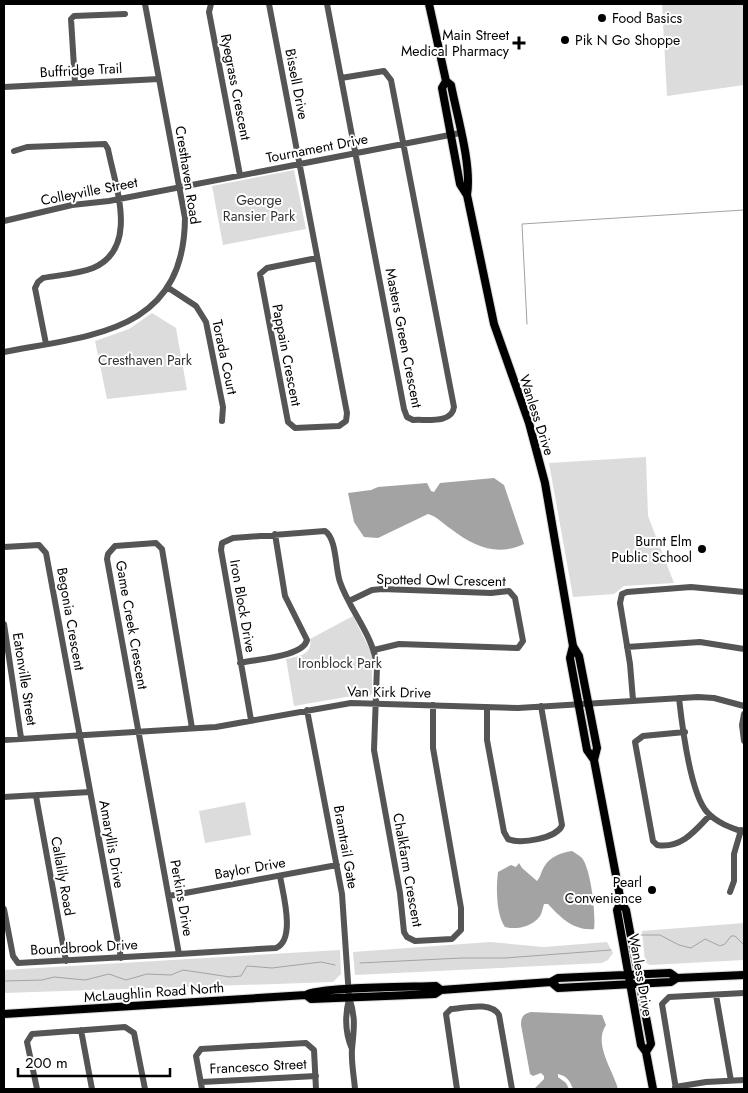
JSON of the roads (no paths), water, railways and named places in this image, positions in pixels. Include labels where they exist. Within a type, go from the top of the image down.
[{"type":"main road","name":"Wanless Drive","points":[[429,4],[446,81],[442,88],[460,184],[467,196],[494,324],[529,423],[546,484],[573,646],[579,656],[588,702],[596,748],[594,760],[621,902],[626,910],[640,984],[650,1044],[646,1052]]},
{"type":"main road","name":"Wanless Drive","points":[[446,81],[451,84],[469,181],[467,196]]},
{"type":"main road","name":"Wanless Drive","points":[[573,646],[570,658],[587,750],[594,760]]},
{"type":"main road","name":"Wanless Drive","points":[[621,902],[617,910],[641,1045],[646,1052],[653,1089]]},
{"type":"main road","name":"McLaughlin Road North","points":[[4,1014],[306,995],[311,991],[349,993],[436,986],[441,990],[551,982],[558,978],[670,972],[676,978]]},
{"type":"main road","name":"McLaughlin Road North","points":[[551,982],[558,988],[671,982],[676,978],[744,975]]},
{"type":"street","name":"Cresthaven Road","points":[[4,352],[106,332],[125,324],[149,308],[167,287],[178,264],[184,236],[185,218],[145,4]]},
{"type":"street","name":"Ryegrass Crescent","points":[[211,4],[209,12],[240,175]]},
{"type":"street","name":"Bissell Drive","points":[[269,4],[317,258]]},
{"type":"street","points":[[327,4],[356,153]]},
{"type":"street","points":[[75,82],[71,19],[74,16],[125,14]]},
{"type":"street","points":[[341,78],[379,71],[388,72],[392,80],[404,144]]},
{"type":"street","name":"Buffridge Trail","points":[[4,87],[159,79]]},
{"type":"street","name":"Tournament Drive","points":[[179,187],[460,133]]},
{"type":"street","points":[[14,151],[27,147],[105,144],[108,149],[122,219],[121,234],[110,257],[90,269],[43,278],[38,282],[35,288],[46,344]]},
{"type":"street","name":"Masters Green Crescent","points":[[356,153],[405,414],[413,420],[447,418],[453,413],[454,407],[404,144]]},
{"type":"street","name":"Colleyville Street","points":[[4,221],[72,205],[118,199],[179,187]]},
{"type":"street","name":"Pappain Crescent","points":[[317,258],[347,417],[343,424],[339,426],[295,428],[288,422],[260,274],[267,268],[317,258]]},
{"type":"street","name":"Torada Court","points":[[167,287],[196,306],[206,322],[223,407],[222,421]]},
{"type":"street","name":"Iron Block Drive","points":[[251,720],[221,550],[222,543],[233,538],[321,531],[330,535],[338,576],[374,650],[377,667],[375,703]]},
{"type":"street","points":[[240,662],[298,652],[306,646],[308,640],[285,596],[275,534]]},
{"type":"street","name":"Game Creek Crescent","points":[[139,732],[107,559],[108,554],[115,546],[156,543],[162,549],[192,728]]},
{"type":"street","name":"Begonia Crescent","points":[[4,547],[39,545],[46,550],[80,736]]},
{"type":"street","points":[[633,700],[619,600],[624,593],[691,587],[744,592]]},
{"type":"street","name":"Spotted Owl Crescent","points":[[349,601],[372,590],[382,589],[491,593],[506,591],[512,593],[515,598],[523,641],[516,648],[399,644],[374,650]]},
{"type":"street","name":"Eatonville Street","points":[[4,624],[21,738]]},
{"type":"street","points":[[627,647],[700,642],[744,649]]},
{"type":"street","points":[[679,698],[697,795],[710,816],[725,825],[742,831],[732,860],[734,881],[730,892]]},
{"type":"street","name":"Van Kirk Drive","points":[[4,740],[192,728],[251,720],[346,703],[487,708],[633,700],[714,698],[744,706]]},
{"type":"street","name":"Chalkfarm Crescent","points":[[375,703],[374,750],[400,892],[404,932],[407,937],[415,941],[452,939],[457,936],[462,927],[458,886],[433,748],[433,705]]},
{"type":"street","points":[[487,708],[487,740],[504,832],[510,841],[518,842],[552,836],[558,832],[562,825],[541,706]]},
{"type":"street","name":"Bramtrail Gate","points":[[307,710],[337,865],[343,906],[349,993],[346,1010],[348,1039],[352,1049],[355,1089]]},
{"type":"street","points":[[744,714],[742,725],[744,741]]},
{"type":"street","name":"Perkins Drive","points":[[139,732],[179,954],[276,948],[282,946],[287,938],[280,876]]},
{"type":"street","points":[[684,732],[643,736],[637,738],[635,742],[653,841],[660,846],[680,842],[693,834],[710,816]]},
{"type":"street","name":"Amaryllis Drive","points":[[80,736],[120,958]]},
{"type":"street","points":[[4,798],[90,792]]},
{"type":"street","name":"Callalily Road","points":[[36,796],[66,961]]},
{"type":"street","name":"Baylor Drive","points":[[169,896],[337,865]]},
{"type":"street","name":"Boundbrook Drive","points":[[4,909],[15,961],[21,963],[179,954]]},
{"type":"street","points":[[744,993],[669,997],[662,1004],[675,1088],[744,1080]]},
{"type":"street","points":[[716,994],[731,1081]]},
{"type":"street","points":[[457,1089],[445,1020],[446,1014],[452,1009],[488,1007],[493,1008],[499,1015],[512,1089]]},
{"type":"street","points":[[37,1089],[27,1042],[32,1034],[81,1030],[131,1029],[136,1037],[145,1089]]},
{"type":"street","points":[[81,1030],[92,1089]]},
{"type":"street","points":[[202,1086],[196,1056],[203,1048],[310,1044],[314,1050],[316,1089]]},
{"type":"street","name":"Francesco Street","points":[[202,1086],[316,1076]]},
{"type":"waterway","points":[[527,324],[522,224],[744,210]]},
{"type":"waterway","points":[[641,935],[660,935],[679,945],[691,948],[705,939],[720,946],[725,944],[731,936],[735,936],[744,945]]},
{"type":"waterway","points":[[360,963],[505,958],[611,950]]},
{"type":"waterway","points":[[4,981],[42,980],[54,977],[85,980],[109,974],[126,980],[147,974],[171,975],[183,970],[230,977],[241,976],[247,966],[272,968],[321,962],[335,965]]},
{"type":"place","name":"Food Basics","points":[[602,18]]},
{"type":"place","name":"Pik N Go Shoppe","points":[[565,40]]},
{"type":"place","name":"Main Street Medical Pharmacy","points":[[519,43]]},
{"type":"place","name":"Burnt Elm Public School","points":[[702,549]]},
{"type":"place","name":"Pearl Convenience","points":[[652,890]]},
{"type":"park label","name":"George Ransier Park","points":[[259,208]]},
{"type":"park label","name":"Cresthaven Park","points":[[145,360]]},
{"type":"park label","name":"Ironblock Park","points":[[340,663]]}]
